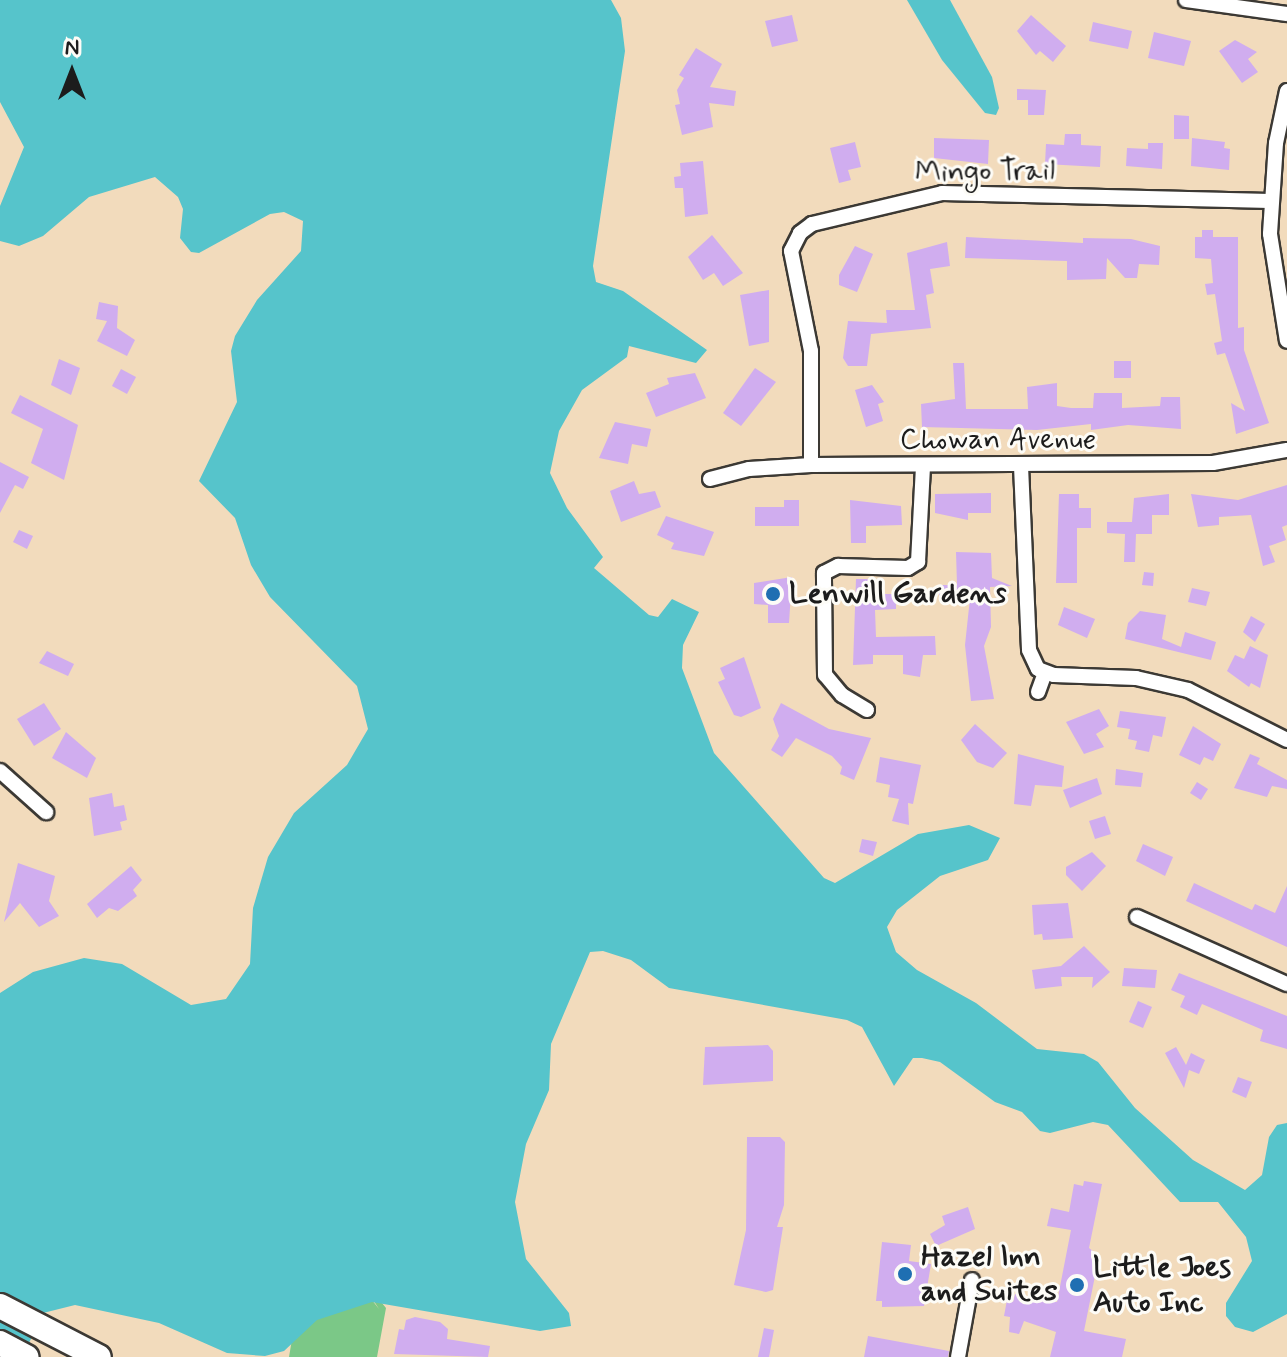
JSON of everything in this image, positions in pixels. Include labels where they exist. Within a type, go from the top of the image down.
[{"type":"main road","points":[[0,1306],[99,1357]]},
{"type":"main road","points":[[0,1343],[26,1357]]},
{"type":"street","points":[[1186,0],[1287,14]]},
{"type":"street","points":[[1287,91],[1270,201],[1271,257],[1287,341]]},
{"type":"street","name":"Mingo Trail","points":[[795,239],[812,224],[942,193],[1270,201]]},
{"type":"street","points":[[781,231],[795,239],[791,262],[811,351],[811,465]]},
{"type":"street","name":"Chowan Avenue","points":[[710,479],[749,469],[811,465],[1213,463],[1287,450]]},
{"type":"street","points":[[867,710],[842,695],[825,675],[824,573],[838,566],[908,568],[918,562],[923,466]]},
{"type":"street","points":[[1021,466],[1029,650],[1045,673]]},
{"type":"street","points":[[1038,692],[1045,673]]},
{"type":"street","points":[[1045,673],[1136,678],[1188,690],[1287,740]]},
{"type":"street","points":[[0,771],[46,812]]},
{"type":"street","points":[[1137,917],[1287,984]]},
{"type":"street","points":[[958,1357],[972,1280]]},
{"type":"green space","points":[[348,1261],[386,1308],[377,1357],[289,1357],[301,1286],[357,1281],[379,1309]]},
{"type":"water","points":[[0,0],[611,0],[621,18],[625,51],[593,266],[596,282],[623,291],[707,350],[696,363],[629,346],[627,357],[582,390],[559,431],[550,473],[567,508],[603,557],[594,568],[649,615],[658,617],[672,599],[699,612],[683,645],[682,668],[714,753],[824,878],[835,883],[918,834],[969,825],[1000,838],[988,860],[940,876],[897,910],[887,927],[896,952],[917,970],[976,1003],[1037,1049],[1084,1054],[1098,1062],[1135,1108],[1193,1160],[1245,1190],[1262,1175],[1269,1137],[1277,1125],[1287,1123],[1287,1314],[1253,1332],[1235,1327],[1226,1316],[1226,1303],[1252,1261],[1246,1237],[1218,1202],[1180,1202],[1108,1125],[1093,1122],[1050,1133],[1040,1131],[1022,1112],[995,1102],[940,1062],[922,1058],[913,1058],[894,1086],[862,1027],[847,1020],[669,988],[631,960],[603,951],[590,952],[551,1044],[549,1090],[526,1144],[515,1202],[526,1259],[569,1313],[571,1326],[540,1331],[372,1302],[317,1320],[284,1351],[265,1356],[227,1353],[159,1323],[75,1305],[43,1313],[29,1343],[30,1357],[0,1357],[0,993],[33,972],[84,958],[122,964],[191,1005],[226,999],[250,964],[253,908],[268,857],[294,813],[347,765],[368,729],[357,686],[270,597],[251,565],[235,518],[199,481],[237,402],[231,351],[235,336],[257,300],[301,251],[303,221],[284,212],[270,214],[199,253],[191,252],[180,238],[183,209],[178,197],[155,177],[89,197],[43,236],[19,246],[0,241],[0,206],[24,147],[0,102]]},
{"type":"water","points":[[907,0],[950,0],[992,77],[999,108],[996,115],[985,113],[942,60]]},
{"type":"building","points":[[792,15],[798,41],[772,47],[765,21]]},
{"type":"building","points":[[1031,15],[1066,46],[1053,62],[1040,51],[1036,55],[1017,31]]},
{"type":"building","points":[[1093,22],[1132,31],[1128,49],[1089,41]]},
{"type":"building","points":[[1154,32],[1191,41],[1184,66],[1148,58]]},
{"type":"building","points":[[1235,40],[1257,52],[1248,59],[1258,72],[1242,83],[1219,51]]},
{"type":"building","points":[[696,48],[722,64],[710,87],[736,91],[734,106],[709,103],[713,127],[682,135],[675,105],[680,104],[677,90],[684,78],[679,75]]},
{"type":"building","points":[[1017,89],[1046,90],[1044,115],[1028,115],[1028,100],[1017,100]]},
{"type":"building","points":[[1174,115],[1189,116],[1189,139],[1174,139]]},
{"type":"building","points":[[1065,134],[1081,134],[1081,145],[1101,146],[1100,167],[1045,164],[1046,144],[1064,145]]},
{"type":"building","points":[[934,138],[989,140],[988,164],[934,158]]},
{"type":"building","points":[[1192,138],[1225,142],[1224,148],[1230,149],[1229,170],[1191,166]]},
{"type":"building","points":[[855,142],[861,167],[848,170],[851,180],[839,183],[830,148]]},
{"type":"building","points":[[1148,143],[1163,143],[1162,169],[1126,166],[1127,148],[1148,149]]},
{"type":"building","points":[[703,161],[708,214],[685,217],[683,188],[675,188],[674,177],[681,176],[680,163]]},
{"type":"building","points":[[1202,230],[1213,230],[1213,237],[1238,237],[1238,328],[1244,327],[1244,350],[1269,423],[1236,434],[1231,403],[1245,411],[1225,353],[1217,355],[1214,343],[1222,341],[1215,294],[1207,295],[1205,284],[1213,283],[1211,259],[1195,258],[1195,237],[1202,237]]},
{"type":"building","points":[[712,235],[743,273],[723,286],[714,273],[703,280],[688,257]]},
{"type":"building","points":[[966,237],[1083,243],[1083,238],[1131,239],[1160,246],[1159,265],[1139,264],[1137,278],[1125,278],[1107,258],[1106,279],[1067,280],[1067,261],[965,258]]},
{"type":"building","points":[[947,242],[950,266],[930,269],[934,293],[926,295],[931,328],[871,334],[867,366],[848,366],[843,358],[848,321],[887,323],[886,310],[915,310],[907,253]]},
{"type":"building","points":[[855,246],[873,254],[857,292],[839,285],[839,275]]},
{"type":"building","points":[[769,290],[769,342],[749,346],[740,295]]},
{"type":"building","points":[[99,302],[118,306],[117,328],[135,340],[127,356],[97,341],[107,321],[96,319]]},
{"type":"building","points":[[59,359],[80,368],[71,395],[51,385]]},
{"type":"building","points":[[1114,361],[1131,361],[1131,378],[1114,378]]},
{"type":"building","points":[[953,363],[964,363],[966,409],[1028,409],[1027,387],[1057,383],[1057,406],[1071,408],[1093,408],[1094,393],[1122,393],[1122,408],[1160,406],[1161,397],[1180,397],[1181,429],[1128,425],[1091,430],[1091,424],[1037,430],[922,427],[921,404],[955,399]]},
{"type":"building","points":[[755,368],[776,382],[741,426],[723,413]]},
{"type":"building","points":[[121,369],[136,377],[127,394],[112,386]]},
{"type":"building","points":[[695,373],[706,398],[656,417],[646,393],[669,384],[667,378]]},
{"type":"building","points":[[872,385],[884,402],[878,404],[883,421],[866,427],[855,390]]},
{"type":"building","points":[[20,395],[78,425],[64,480],[31,463],[43,429],[11,413]]},
{"type":"building","points":[[615,422],[651,429],[647,447],[632,444],[628,464],[599,458]]},
{"type":"building","points":[[0,462],[29,477],[23,489],[15,485],[0,513]]},
{"type":"building","points":[[634,481],[639,494],[655,491],[661,507],[621,522],[610,491]]},
{"type":"building","points":[[1287,485],[1287,525],[1282,527],[1286,540],[1269,546],[1275,562],[1263,566],[1251,515],[1219,517],[1219,525],[1198,527],[1191,494],[1238,500]]},
{"type":"building","points":[[991,493],[991,513],[968,513],[968,520],[935,513],[935,494]]},
{"type":"building","points":[[1059,494],[1079,494],[1079,508],[1091,508],[1091,528],[1077,528],[1077,583],[1056,583]]},
{"type":"building","points":[[1169,494],[1169,515],[1152,515],[1152,534],[1136,534],[1135,562],[1124,562],[1125,534],[1107,533],[1107,522],[1132,522],[1134,498]]},
{"type":"building","points":[[784,500],[799,500],[799,526],[755,526],[755,507],[784,507]]},
{"type":"building","points":[[850,500],[901,506],[902,525],[866,526],[866,543],[851,543]]},
{"type":"building","points":[[666,516],[714,532],[704,556],[671,549],[674,543],[657,535]]},
{"type":"building","points":[[19,530],[33,536],[27,549],[13,542]]},
{"type":"building","points":[[956,552],[991,553],[992,578],[1012,586],[990,587],[991,627],[984,646],[994,699],[971,701],[965,645],[970,598],[939,598],[939,585],[957,585]]},
{"type":"building","points":[[1144,572],[1154,573],[1153,586],[1142,585]]},
{"type":"building","name":"Lenwill Gardens","points":[[792,577],[789,623],[768,623],[768,605],[754,604],[754,583]]},
{"type":"building","points":[[856,579],[875,579],[875,594],[896,594],[896,609],[875,610],[876,637],[935,636],[936,655],[923,655],[920,677],[903,674],[903,655],[873,655],[873,664],[853,665]]},
{"type":"building","points":[[1192,588],[1210,592],[1206,606],[1188,602]]},
{"type":"building","points":[[1064,607],[1095,619],[1087,638],[1058,625]]},
{"type":"building","points":[[1140,611],[1166,615],[1162,639],[1181,647],[1185,632],[1216,642],[1211,660],[1125,639],[1128,623]]},
{"type":"building","points":[[1251,616],[1265,624],[1255,642],[1243,632]]},
{"type":"building","points":[[1250,646],[1268,655],[1260,688],[1251,683],[1249,687],[1227,671],[1235,655],[1244,659]]},
{"type":"building","points":[[47,651],[74,664],[68,676],[39,663]]},
{"type":"building","points":[[744,657],[761,708],[741,717],[734,715],[718,682],[725,679],[720,668]]},
{"type":"building","points":[[44,703],[61,729],[34,746],[17,719]]},
{"type":"building","points":[[781,703],[829,729],[871,738],[854,780],[840,774],[842,767],[832,756],[796,738],[782,757],[771,750],[779,736],[773,719]]},
{"type":"building","points":[[1099,709],[1109,726],[1096,734],[1104,747],[1084,754],[1066,722]]},
{"type":"building","points":[[1120,711],[1166,717],[1162,737],[1153,735],[1149,752],[1135,749],[1137,741],[1128,739],[1130,729],[1117,727]]},
{"type":"building","points":[[975,724],[1007,753],[993,768],[977,762],[961,740]]},
{"type":"building","points":[[1193,726],[1221,744],[1213,761],[1204,757],[1200,765],[1179,755]]},
{"type":"building","points":[[66,732],[96,758],[87,778],[52,758]]},
{"type":"building","points":[[1018,754],[1064,766],[1062,787],[1035,785],[1031,806],[1014,804]]},
{"type":"building","points":[[1250,754],[1260,758],[1257,764],[1287,780],[1287,789],[1272,786],[1267,797],[1234,788]]},
{"type":"building","points":[[880,757],[921,765],[913,804],[908,803],[909,825],[892,821],[899,799],[888,797],[890,785],[876,782]]},
{"type":"building","points":[[1116,769],[1143,773],[1141,787],[1115,785]]},
{"type":"building","points":[[1097,778],[1102,794],[1070,808],[1063,790]]},
{"type":"building","points":[[1197,782],[1208,789],[1201,800],[1190,793]]},
{"type":"building","points":[[112,793],[114,807],[124,805],[127,820],[120,822],[122,830],[94,836],[89,798]]},
{"type":"building","points":[[1105,816],[1111,834],[1095,839],[1089,821]]},
{"type":"building","points":[[862,839],[877,842],[873,856],[859,852]]},
{"type":"building","points":[[1143,844],[1173,857],[1165,876],[1136,861]]},
{"type":"building","points":[[1092,852],[1106,866],[1082,891],[1066,875],[1066,867]]},
{"type":"building","points":[[18,863],[55,876],[49,901],[59,916],[39,927],[20,903],[4,922]]},
{"type":"building","points":[[131,866],[142,880],[133,890],[137,896],[118,911],[109,908],[97,918],[87,904]]},
{"type":"building","points":[[1194,883],[1252,910],[1255,904],[1275,913],[1287,886],[1287,947],[1186,901]]},
{"type":"building","points":[[1068,903],[1073,938],[1043,940],[1042,934],[1034,935],[1032,905]]},
{"type":"building","points":[[1084,946],[1110,972],[1092,988],[1093,977],[1061,977],[1062,986],[1035,989],[1032,970],[1061,966]]},
{"type":"building","points":[[1124,968],[1157,970],[1155,988],[1122,986]]},
{"type":"building","points":[[1179,973],[1287,1016],[1287,1049],[1260,1041],[1263,1030],[1202,1004],[1197,1015],[1180,1007],[1185,996],[1171,990]]},
{"type":"building","points":[[1138,1001],[1152,1007],[1143,1028],[1129,1022]]},
{"type":"building","points":[[768,1045],[773,1051],[773,1081],[703,1085],[705,1047]]},
{"type":"building","points":[[1176,1047],[1186,1065],[1191,1053],[1205,1060],[1199,1074],[1189,1070],[1184,1088],[1165,1053]]},
{"type":"building","points":[[1238,1077],[1252,1082],[1246,1098],[1232,1092]]},
{"type":"building","points":[[747,1137],[780,1137],[785,1142],[784,1205],[777,1227],[783,1227],[773,1290],[766,1292],[734,1285],[746,1230]]},
{"type":"building","points":[[1084,1181],[1102,1184],[1089,1248],[1099,1256],[1084,1331],[1126,1339],[1122,1357],[1050,1357],[1056,1332],[1024,1321],[1019,1334],[1009,1332],[1010,1317],[1004,1316],[1007,1300],[1013,1302],[1015,1294],[1057,1302],[1071,1230],[1047,1226],[1051,1208],[1069,1212],[1074,1184],[1083,1186]]},
{"type":"building","points":[[968,1207],[975,1229],[936,1246],[930,1234],[945,1225],[942,1216]]},
{"type":"building","name":"Hazel Inn and Suites","points":[[882,1242],[911,1245],[909,1261],[931,1264],[924,1306],[882,1307],[882,1301],[876,1301]]},
{"type":"building","points":[[415,1317],[440,1322],[448,1329],[447,1339],[490,1346],[488,1357],[394,1354],[399,1329],[404,1330],[406,1320]]},
{"type":"building","points":[[764,1328],[774,1330],[769,1357],[758,1357]]},
{"type":"building","points":[[868,1336],[949,1351],[948,1357],[864,1357]]},
{"type":"place","name":"Lenwill Gardens","points":[[773,594]]},
{"type":"place","name":"Hazel Inn and Suites","points":[[905,1274]]},
{"type":"place","name":"Little Joes Auto Inc","points":[[1077,1285]]}]
